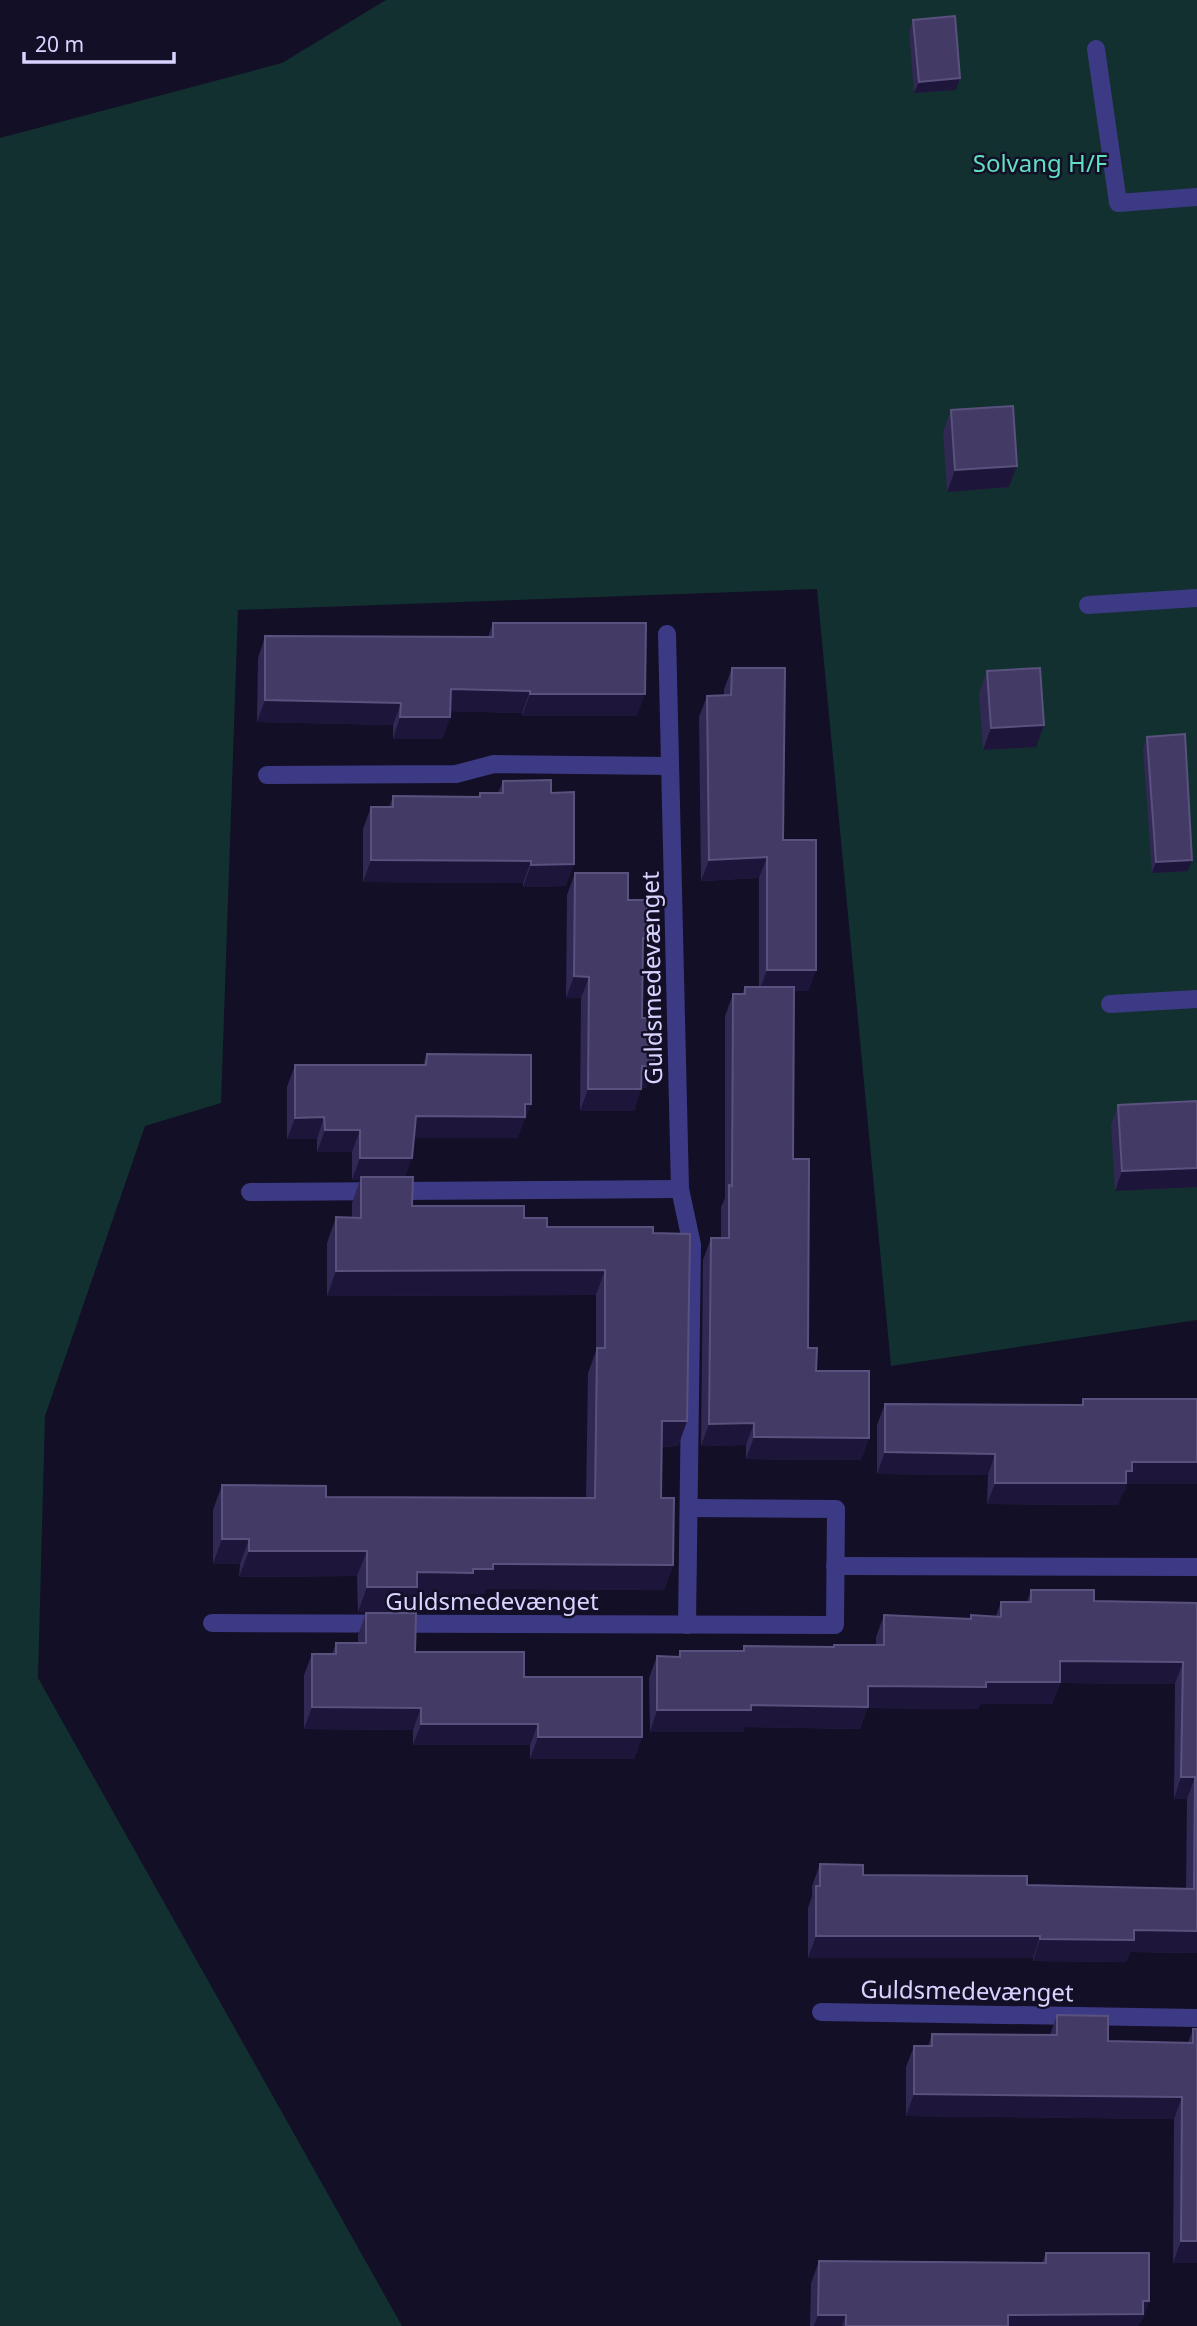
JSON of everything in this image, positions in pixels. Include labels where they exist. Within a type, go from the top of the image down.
[{"type":"street","points":[[1096,49],[1118,203],[1197,197]]},
{"type":"street","points":[[1088,605],[1197,598]]},
{"type":"street","name":"Guldsmedevænget","points":[[667,634],[680,1189],[692,1245],[687,1625]]},
{"type":"street","points":[[267,775],[456,774],[494,764],[670,766]]},
{"type":"street","points":[[1110,1004],[1197,999]]},
{"type":"street","points":[[250,1192],[680,1189]]},
{"type":"street","name":"Guldsmedevænget","points":[[212,1623],[835,1625],[835,1510],[689,1508]]},
{"type":"street","points":[[835,1566],[1197,1567]]},
{"type":"street","name":"Guldsmedevænget","points":[[821,2011],[1197,2018]]},
{"type":"green space","name":"Solvang H/F","points":[[386,0],[1197,0],[1197,1320],[891,1366],[817,589],[238,610],[221,1103],[145,1126],[45,1416],[38,1678],[402,2326],[0,2326],[0,138],[282,63]]},
{"type":"building","points":[[955,16],[960,78],[919,82],[913,20]]},
{"type":"building","points":[[1013,406],[1017,466],[955,470],[951,410]]},
{"type":"building","points":[[493,623],[646,623],[645,694],[530,694],[530,691],[451,689],[450,717],[400,717],[401,703],[265,700],[265,636],[493,637]]},
{"type":"building","points":[[732,668],[785,668],[783,840],[816,840],[816,970],[767,970],[767,857],[709,860],[707,696],[731,695]]},
{"type":"building","points":[[1040,668],[1044,725],[991,728],[987,671]]},
{"type":"building","points":[[1185,734],[1192,860],[1156,862],[1147,737]]},
{"type":"building","points":[[551,780],[551,793],[574,792],[574,864],[531,865],[531,861],[371,860],[371,807],[393,807],[393,796],[480,797],[480,793],[503,793],[503,781]]},
{"type":"building","points":[[575,873],[628,873],[628,900],[647,900],[647,939],[643,938],[642,1018],[655,1018],[654,1067],[642,1066],[641,1089],[588,1089],[589,977],[574,976]]},
{"type":"building","points":[[745,987],[794,987],[793,1159],[809,1159],[808,1348],[817,1348],[816,1371],[869,1371],[869,1438],[754,1437],[754,1423],[709,1424],[711,1238],[729,1238],[729,1185],[732,1186],[733,994],[745,994]]},
{"type":"building","points":[[427,1054],[531,1055],[531,1104],[525,1104],[525,1117],[416,1116],[412,1158],[360,1158],[360,1130],[325,1130],[324,1117],[295,1118],[295,1065],[426,1065]]},
{"type":"building","points":[[1197,1101],[1197,1168],[1122,1171],[1118,1105]]},
{"type":"building","points":[[361,1177],[413,1177],[412,1206],[524,1206],[524,1218],[547,1218],[547,1227],[653,1227],[653,1233],[690,1234],[687,1421],[662,1421],[661,1498],[674,1498],[673,1565],[493,1564],[493,1569],[473,1569],[473,1573],[417,1572],[417,1587],[367,1587],[367,1551],[249,1551],[249,1539],[222,1539],[222,1485],[326,1486],[326,1497],[595,1498],[597,1348],[605,1348],[605,1270],[336,1271],[336,1217],[361,1218]]},
{"type":"building","points":[[1083,1399],[1197,1399],[1197,1462],[1132,1462],[1132,1471],[1126,1471],[1126,1483],[995,1483],[995,1454],[885,1452],[885,1404],[1083,1405]]},
{"type":"building","points":[[1031,1590],[1094,1590],[1094,1601],[1197,1603],[1197,1931],[1134,1930],[1134,1940],[1040,1939],[1040,1936],[816,1936],[816,1886],[820,1886],[820,1864],[863,1865],[863,1875],[1027,1876],[1027,1885],[1194,1889],[1195,1777],[1181,1777],[1183,1662],[1060,1661],[1060,1682],[986,1682],[986,1687],[868,1686],[868,1707],[751,1705],[751,1710],[657,1710],[657,1656],[680,1657],[680,1651],[744,1651],[744,1646],[884,1645],[884,1615],[971,1619],[971,1615],[1001,1617],[1001,1602],[1031,1602]]},
{"type":"building","points":[[366,1613],[416,1613],[415,1652],[524,1652],[524,1677],[642,1677],[642,1737],[538,1737],[538,1724],[421,1724],[421,1708],[312,1707],[312,1654],[336,1654],[336,1643],[366,1643]]},
{"type":"building","points":[[1057,2015],[1108,2016],[1108,2041],[1193,2043],[1193,2029],[1197,2029],[1197,2241],[1181,2241],[1182,2097],[914,2094],[914,2046],[932,2046],[932,2034],[1057,2035]]},
{"type":"building","points":[[1046,2253],[1149,2253],[1149,2301],[1143,2301],[1143,2314],[1008,2315],[1008,2326],[846,2326],[846,2315],[818,2315],[819,2261],[1046,2263]]}]
